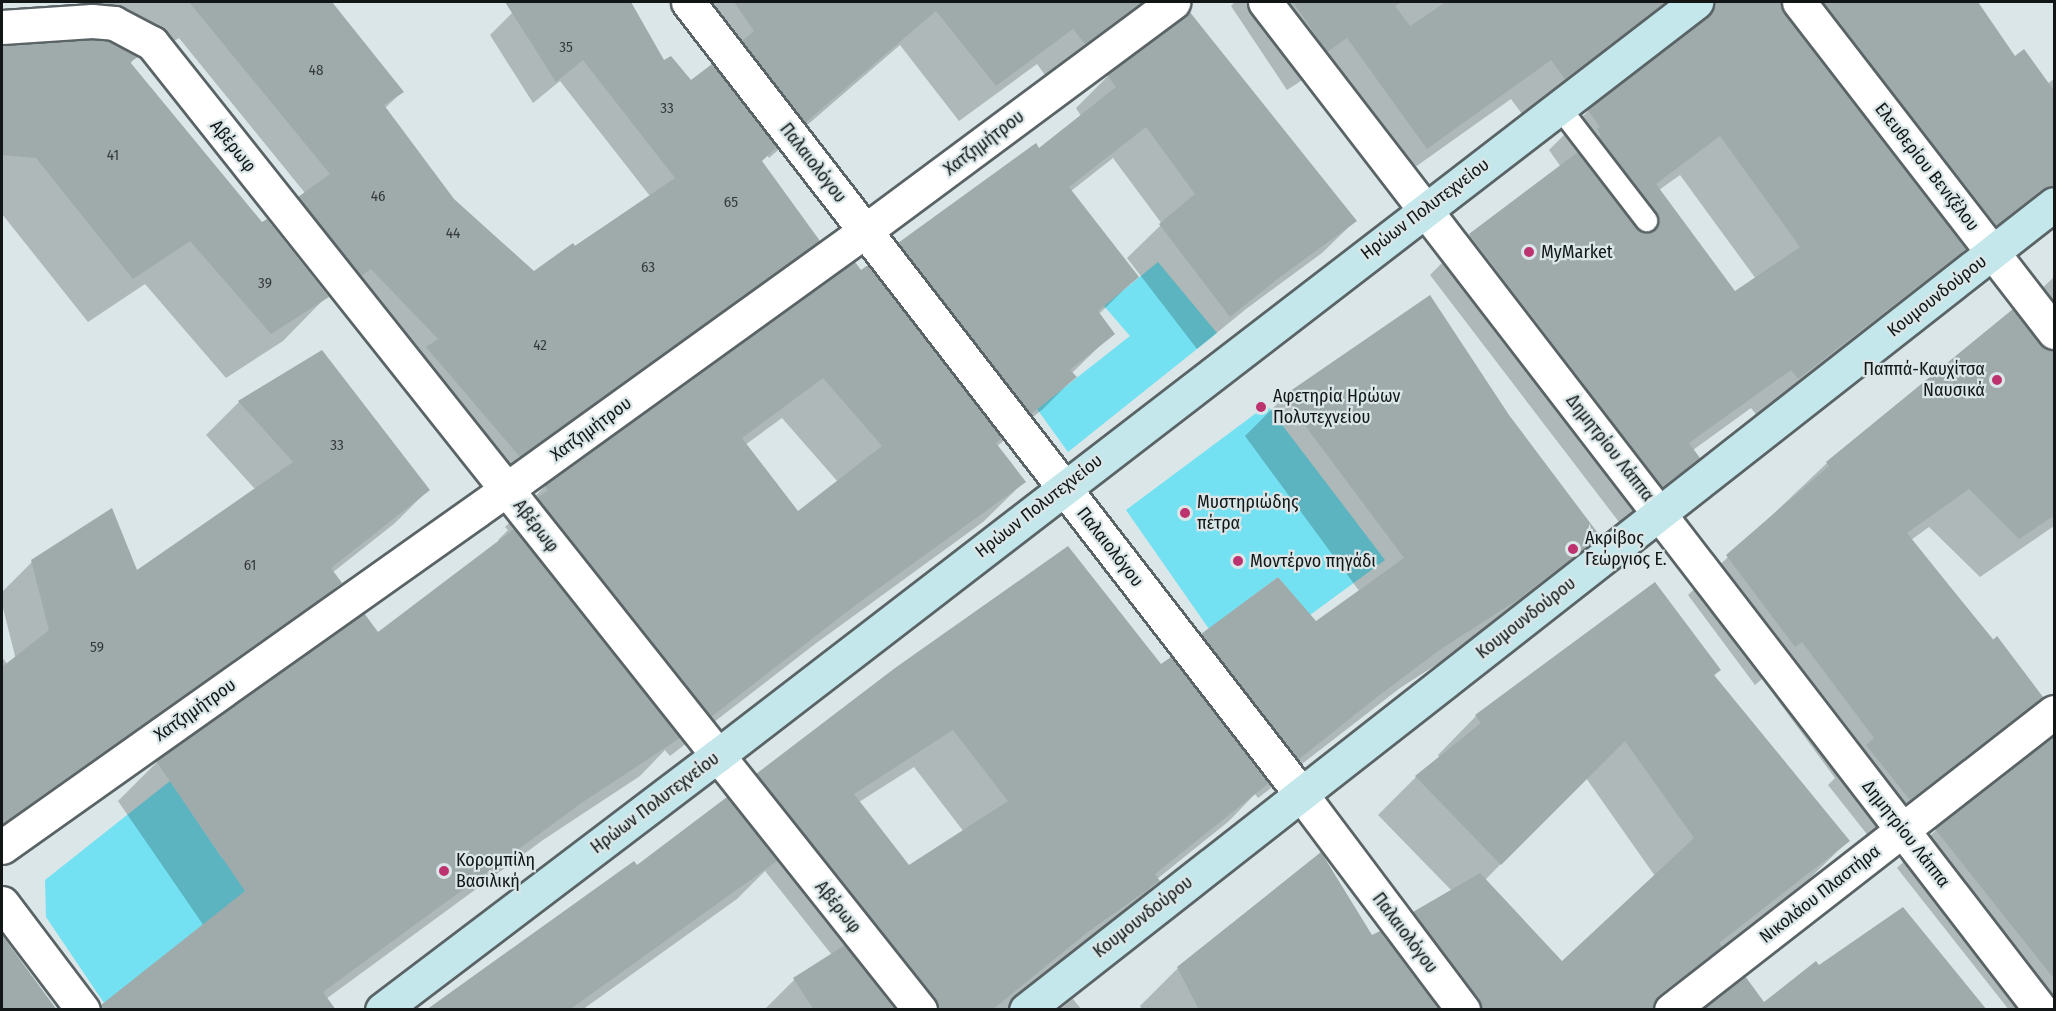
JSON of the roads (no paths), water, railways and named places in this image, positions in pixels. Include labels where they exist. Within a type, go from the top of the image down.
[{"type":"main road","name":"Ηρώων Πολυτεχνείου","points":[[382,1010],[717,756],[1063,487],[1696,2]]},
{"type":"main road","name":"Κουμουνδούρου","points":[[1026,1010],[2055,204]]},
{"type":"street","name":"Παλαιολόγου","points":[[688,2],[1301,794],[1463,1010]]},
{"type":"street","name":"Χατζημήτρου","points":[[2,847],[866,231],[1173,2]]},
{"type":"street","name":"Δημητρίου Λάππα","points":[[1265,2],[1426,208],[2041,1010]]},
{"type":"street","name":"Ελευθερίου Βενιζέλου","points":[[1799,2],[2055,332]]},
{"type":"street","name":"Αβέρωφ","points":[[2,27],[92,21],[114,23],[152,44],[920,1010]]},
{"type":"street","name":"Νικολάου Πλαστήρα","points":[[1671,1010],[2055,712]]},
{"type":"street","points":[[2,903],[83,1010]]},
{"type":"lane","points":[[1559,107],[1646,220]]},
{"type":"place","name":"MyMarket","points":[[1529,252]]},
{"type":"place","name":"Παππά-Καυχίτσα Ναυσικά","points":[[1997,380]]},
{"type":"place","name":"Αφετηρία Ηρώων Πολυτεχνείου","points":[[1261,407]]},
{"type":"place","name":"Μυστηριώδης πέτρα","points":[[1185,513]]},
{"type":"place","name":"Ακρίβος Γεώργιος Ε.","points":[[1573,549]]},
{"type":"place","name":"Μοντέρνο πηγάδι","points":[[1238,561]]},
{"type":"place","name":"Κορομπίλη Βασιλική","points":[[444,871]]}]
